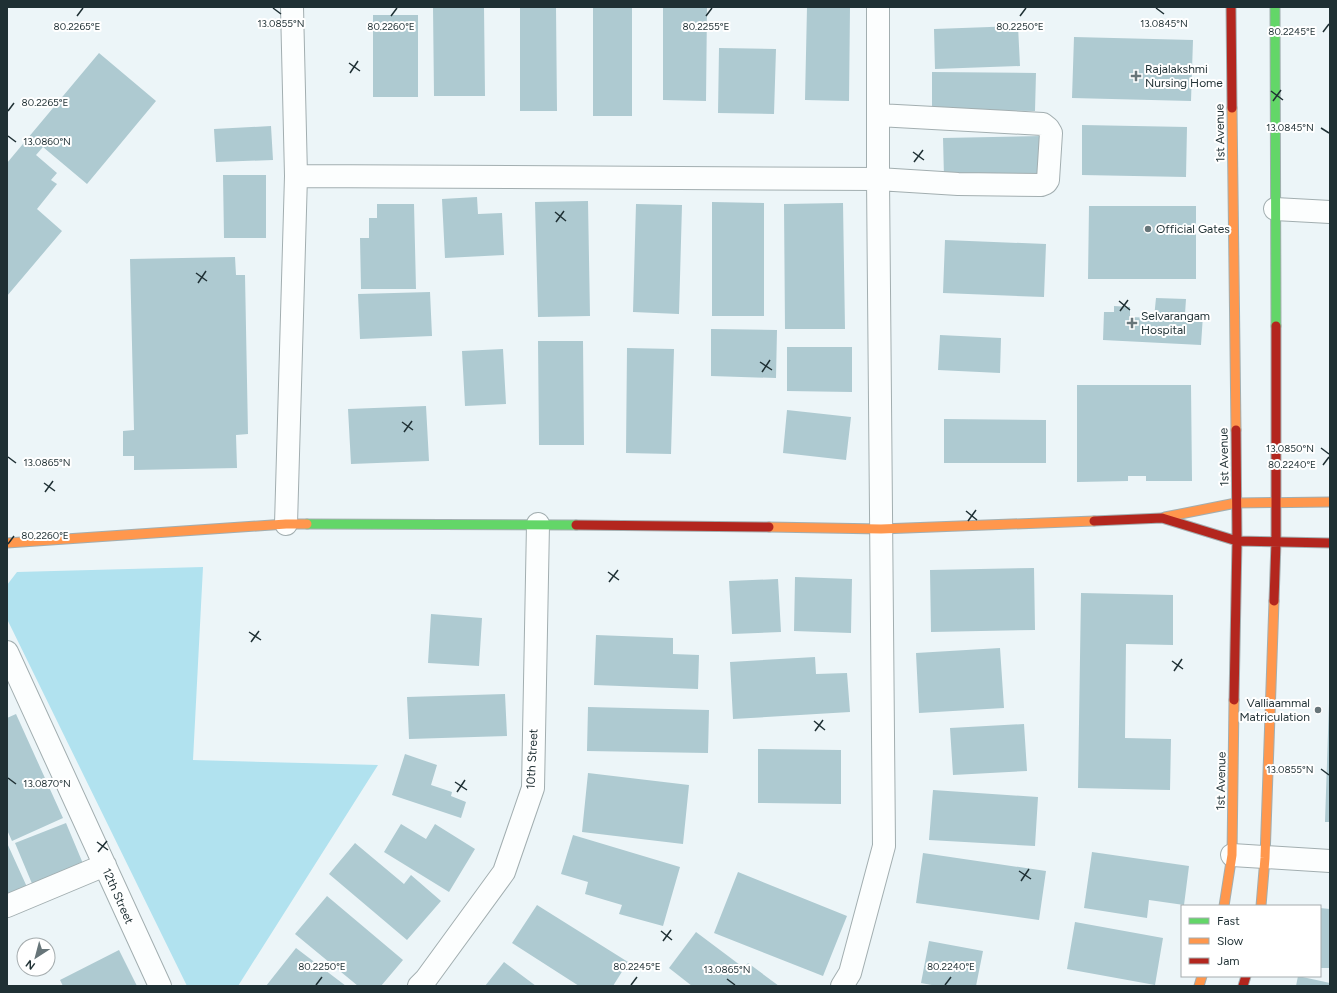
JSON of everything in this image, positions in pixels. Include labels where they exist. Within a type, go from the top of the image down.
[{"type":"street","points":[[286,524],[296,176],[292,7]]},
{"type":"street","points":[[842,986],[850,973],[884,846],[878,179],[878,7]]},
{"type":"street","name":"1st Avenue","points":[[1224,905],[1232,855],[1237,541],[1231,7]]},
{"type":"street","points":[[1261,905],[1265,858],[1276,542],[1275,7]]},
{"type":"street","points":[[296,176],[878,179],[958,184],[1041,185],[1046,183],[1050,175],[1051,133],[1043,124],[878,114]]},
{"type":"street","points":[[1275,209],[1330,212]]},
{"type":"street","points":[[7,543],[286,524],[538,524],[881,529],[1162,518],[1236,503],[1330,502]]},
{"type":"street","points":[[1162,518],[1237,541],[1330,543]]},
{"type":"street","name":"10th Street","points":[[419,986],[426,979],[504,872],[533,788],[538,524]]},
{"type":"street","name":"12th Street","points":[[7,652],[160,986]]},
{"type":"street","points":[[1232,855],[1330,861]]},
{"type":"street","points":[[7,906],[105,865]]},
{"type":"shaded area","points":[[203,567],[193,760],[378,765],[238,986],[187,986],[7,619],[7,585],[17,572]]},
{"type":"building","points":[[433,7],[484,7],[485,96],[434,96]]},
{"type":"building","points":[[520,7],[556,7],[557,111],[520,111]]},
{"type":"building","points":[[593,7],[632,7],[632,116],[593,116]]},
{"type":"building","points":[[663,7],[707,7],[706,101],[663,100]]},
{"type":"building","points":[[807,7],[850,7],[849,101],[805,100]]},
{"type":"building","points":[[373,15],[418,15],[418,97],[373,97]]},
{"type":"building","points":[[1018,26],[1020,66],[935,69],[934,29]]},
{"type":"building","points":[[1074,37],[1193,40],[1191,101],[1072,98]]},
{"type":"building","points":[[719,48],[776,49],[774,114],[718,113]]},
{"type":"building","points":[[99,53],[156,101],[87,184],[43,147],[36,155],[57,173],[51,180],[57,184],[37,209],[62,231],[7,296],[7,163]]},
{"type":"building","points":[[932,72],[1036,73],[1035,111],[932,110]]},
{"type":"building","points":[[1082,125],[1187,127],[1186,177],[1082,175]]},
{"type":"building","points":[[271,126],[273,160],[216,162],[214,129]]},
{"type":"building","points":[[1042,136],[1043,175],[944,177],[943,138]]},
{"type":"building","points":[[223,175],[266,175],[266,238],[224,238]]},
{"type":"building","points":[[477,197],[478,214],[502,213],[504,255],[445,258],[442,199]]},
{"type":"building","points":[[588,201],[590,316],[538,317],[535,202]]},
{"type":"building","points":[[712,202],[764,203],[764,316],[712,316]]},
{"type":"building","points":[[843,203],[845,329],[785,329],[784,204]]},
{"type":"building","points":[[377,204],[414,204],[416,289],[361,289],[360,238],[369,238],[369,218],[377,218]]},
{"type":"building","points":[[636,204],[682,205],[679,314],[633,312]]},
{"type":"building","points":[[1089,206],[1196,206],[1196,279],[1088,279]]},
{"type":"building","points":[[945,240],[1046,244],[1044,297],[943,293]]},
{"type":"building","points":[[235,257],[236,275],[245,275],[248,434],[236,435],[237,468],[134,470],[134,456],[123,456],[123,431],[134,430],[130,259]]},
{"type":"building","points":[[430,292],[432,336],[360,339],[358,294]]},
{"type":"building","points":[[1156,298],[1186,299],[1185,314],[1203,315],[1201,345],[1103,340],[1104,312],[1114,312],[1114,306],[1130,307],[1130,317],[1154,318]]},
{"type":"building","points":[[711,329],[777,330],[776,378],[711,376]]},
{"type":"building","points":[[940,335],[1001,338],[1000,373],[938,370]]},
{"type":"building","points":[[538,341],[583,341],[584,445],[539,445]]},
{"type":"building","points":[[787,347],[852,347],[852,392],[787,391]]},
{"type":"building","points":[[627,348],[674,349],[671,454],[626,453]]},
{"type":"building","points":[[503,349],[506,404],[465,406],[462,351]]},
{"type":"building","points":[[1077,385],[1191,385],[1192,481],[1146,481],[1146,476],[1128,476],[1128,481],[1077,482]]},
{"type":"building","points":[[426,406],[429,461],[351,464],[348,409]]},
{"type":"building","points":[[787,410],[851,417],[846,460],[783,453]]},
{"type":"building","points":[[944,419],[1046,420],[1046,463],[944,463]]},
{"type":"building","points":[[1034,568],[1035,630],[931,632],[930,570]]},
{"type":"building","points":[[795,577],[852,579],[851,633],[794,631]]},
{"type":"building","points":[[778,579],[781,632],[732,634],[729,581]]},
{"type":"building","points":[[1081,593],[1173,595],[1173,645],[1126,644],[1125,738],[1171,739],[1170,790],[1078,788]]},
{"type":"building","points":[[431,614],[482,618],[479,666],[428,663]]},
{"type":"building","points":[[596,635],[673,638],[673,654],[699,655],[698,689],[594,685]]},
{"type":"building","points":[[1000,648],[1004,708],[919,713],[916,653]]},
{"type":"building","points":[[815,657],[816,674],[847,673],[850,712],[733,719],[730,662]]},
{"type":"building","points":[[505,694],[507,736],[409,739],[407,697]]},
{"type":"building","points":[[1329,703],[1330,822],[1325,822]]},
{"type":"building","points":[[588,707],[709,710],[708,753],[587,751]]},
{"type":"building","points":[[16,714],[63,818],[12,841],[7,830],[7,718]]},
{"type":"building","points":[[1024,724],[1027,771],[953,775],[950,728]]},
{"type":"building","points":[[758,749],[841,750],[841,804],[758,803]]},
{"type":"building","points":[[405,754],[437,765],[431,785],[452,792],[451,796],[466,802],[461,818],[392,795]]},
{"type":"building","points":[[588,773],[689,785],[683,844],[582,832]]},
{"type":"building","points":[[933,790],[1038,797],[1035,846],[929,840]]},
{"type":"building","points":[[66,823],[84,866],[33,886],[15,843]]},
{"type":"building","points":[[401,824],[426,839],[435,824],[475,849],[449,892],[384,852]]},
{"type":"building","points":[[573,835],[680,867],[663,926],[619,914],[622,905],[585,894],[588,882],[561,874]]},
{"type":"building","points":[[7,843],[27,887],[7,895]]},
{"type":"building","points":[[355,843],[404,884],[411,875],[441,901],[407,940],[329,874]]},
{"type":"building","points":[[1092,852],[1189,866],[1184,905],[1149,900],[1147,918],[1084,908]]},
{"type":"building","points":[[923,853],[1046,871],[1039,920],[916,903]]},
{"type":"building","points":[[738,872],[847,916],[823,976],[714,933]]},
{"type":"building","points":[[327,896],[403,960],[381,986],[358,986],[295,934]]},
{"type":"building","points":[[537,905],[628,962],[613,986],[579,986],[512,943]]},
{"type":"building","points":[[1321,908],[1330,909],[1330,968],[1321,968]]},
{"type":"building","points":[[1075,922],[1163,938],[1155,985],[1067,969]]},
{"type":"building","points":[[696,932],[744,968],[748,963],[779,986],[692,986],[669,968]]},
{"type":"building","points":[[929,941],[983,951],[976,986],[937,986],[921,983]]},
{"type":"building","points":[[296,948],[346,986],[266,986]]},
{"type":"building","points":[[119,950],[137,986],[63,986],[60,980]]},
{"type":"building","points":[[504,962],[536,986],[485,986]]},
{"type":"building","points":[[1298,977],[1330,983],[1330,986],[1296,986]]},
{"type":"traffic: fast","points":[[1275,7],[1276,326]]},
{"type":"traffic: fast","points":[[307,524],[576,525]]},
{"type":"traffic: slow","points":[[1232,108],[1236,430]]},
{"type":"traffic: slow","points":[[1165,517],[1236,503],[1330,502]]},
{"type":"traffic: slow","points":[[769,527],[881,529],[1094,521]]},
{"type":"traffic: slow","points":[[7,543],[286,524],[307,524]]},
{"type":"traffic: slow","points":[[1261,905],[1265,858],[1274,601]]},
{"type":"traffic: slow","points":[[1224,905],[1232,855],[1234,700]]},
{"type":"traffic: slow","points":[[1199,986],[1202,977]]},
{"type":"traffic: jam","points":[[1231,7],[1232,108]]},
{"type":"traffic: jam","points":[[1274,601],[1276,542],[1276,326]]},
{"type":"traffic: jam","points":[[1234,700],[1237,541],[1236,430]]},
{"type":"traffic: jam","points":[[1094,521],[1162,518],[1237,541],[1330,543]]},
{"type":"traffic: jam","points":[[576,525],[769,527]]},
{"type":"traffic: jam","points":[[1243,986],[1246,977]]},
{"type":"place","name":"Rajalakshmi Nursing Home","points":[[1136,76]]},
{"type":"place","name":"Official Gates","points":[[1148,229]]},
{"type":"place","name":"Selvarangam Hospital","points":[[1132,323]]},
{"type":"place","name":"Valliaammal Matriculation","points":[[1318,710]]}]
